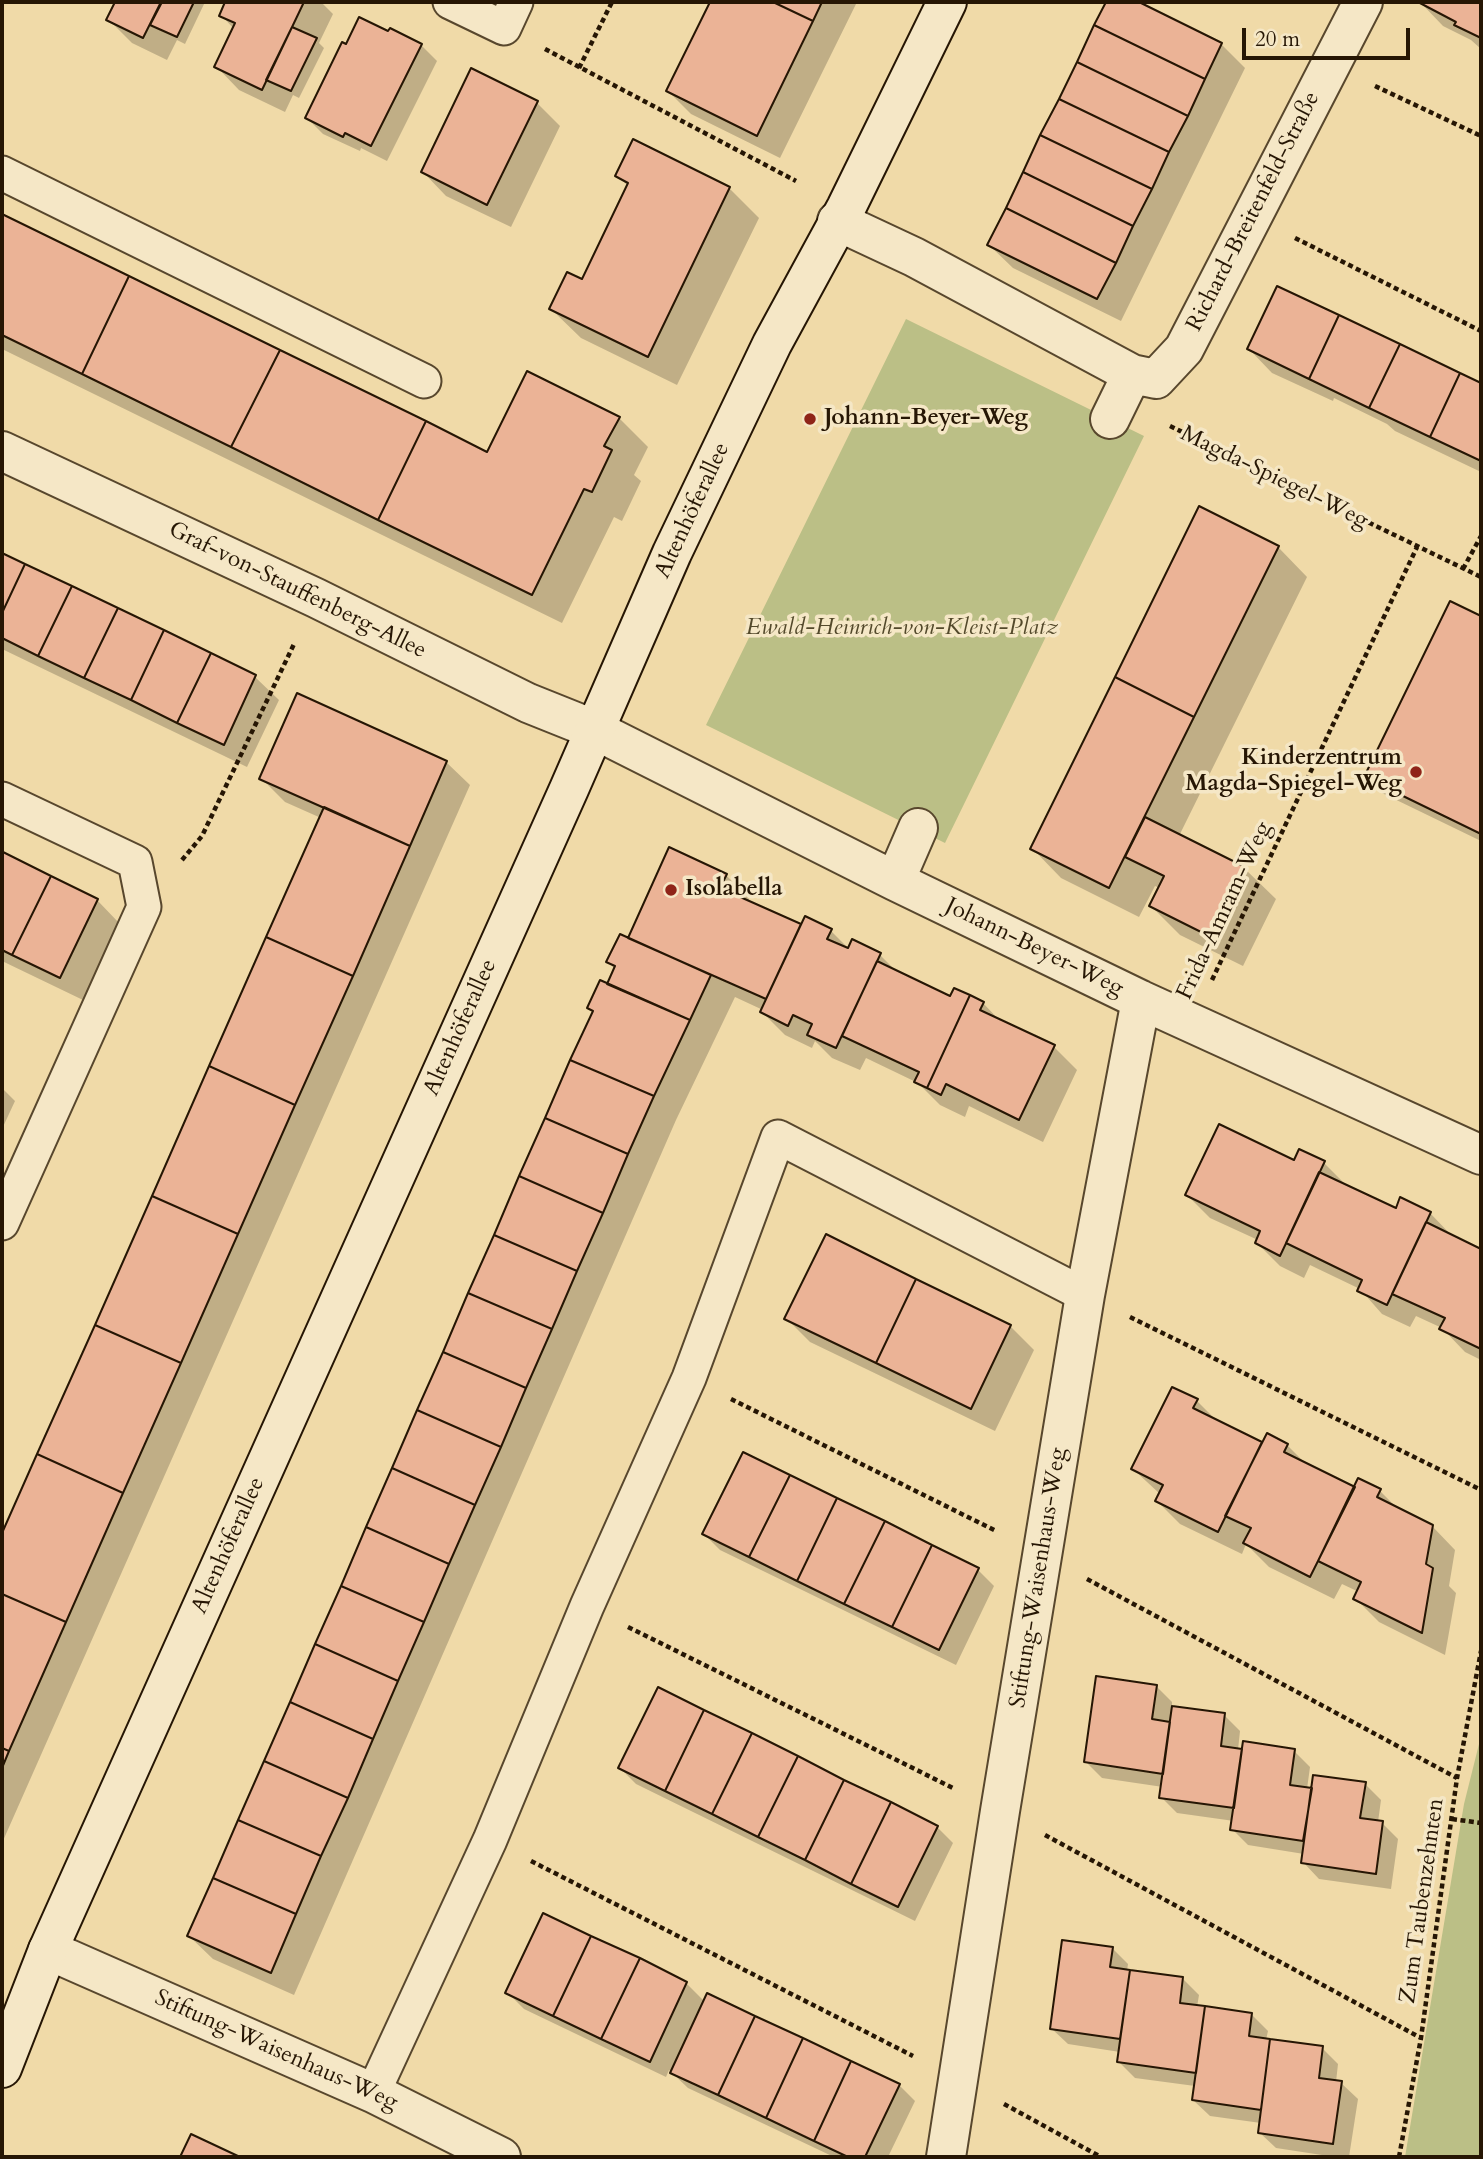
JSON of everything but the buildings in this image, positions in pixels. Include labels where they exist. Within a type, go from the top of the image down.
[{"type":"street","name":"Altenhöferallee","points":[[2,2068],[48,1950],[569,789],[672,553],[772,344],[846,208],[947,2]]},
{"type":"street","name":"Richard-Breitenfeld-Straße","points":[[1144,377],[1184,349],[1363,2]]},
{"type":"street","points":[[837,221],[914,257],[1144,377],[1110,419]]},
{"type":"street","name":"Graf-von-Stauffenberg-Allee","points":[[2,451],[316,598],[528,703],[593,729]]},
{"type":"street","name":"Johann-Beyer-Weg","points":[[593,729],[895,881],[1141,1000],[1481,1155]]},
{"type":"street","points":[[895,881],[918,828]]},
{"type":"street","name":"Stiftung-Waisenhaus-Weg","points":[[946,2157],[1085,1295],[1141,1000]]},
{"type":"street","name":"Stiftung-Waisenhaus-Weg","points":[[48,1950],[373,2093],[501,2157]]},
{"type":"lane","points":[[450,2],[510,15]]},
{"type":"lane","points":[[2,173],[424,381]]},
{"type":"lane","points":[[2,799],[135,862],[144,907],[2,1223]]},
{"type":"lane","points":[[373,2093],[489,1840],[587,1606],[689,1378],[778,1137],[1085,1295]]},
{"type":"path","points":[[579,68],[612,2]]},
{"type":"path","points":[[510,15],[579,68],[796,181]]},
{"type":"path","points":[[1330,65],[1481,136]]},
{"type":"path","points":[[1253,218],[1481,331]]},
{"type":"path","name":"Magda-Spiegel-Weg","points":[[1144,377],[1166,424],[1481,578]]},
{"type":"path","points":[[1463,569],[1481,536]]},
{"type":"path","name":"Frida-Amram-Weg","points":[[1191,1023],[1417,547]]},
{"type":"path","points":[[144,907],[202,836],[316,598]]},
{"type":"path","points":[[1085,1295],[1481,1490]]},
{"type":"path","name":"Zum Taubenzehnten","points":[[1399,2157],[1421,2038],[1457,1778],[1481,1651]]},
{"type":"path","points":[[1452,1819],[1481,1823]]},
{"type":"path","points":[[489,1840],[960,2080],[1101,2157]]},
{"type":"green space","name":"Ewald-Heinrich-von-Kleist-Platz","points":[[906,319],[1144,436],[945,843],[706,725]]},
{"type":"green space","points":[[1481,1736],[1481,2157],[1405,2157],[1464,1804]]},
{"type":"place","name":"Johann-Beyer-Weg","points":[[810,419]]},
{"type":"place","name":"Kinderzentrum Magda-Spiegel-Weg","points":[[1416,772]]},
{"type":"place","name":"Isolabella","points":[[671,890]]}]
